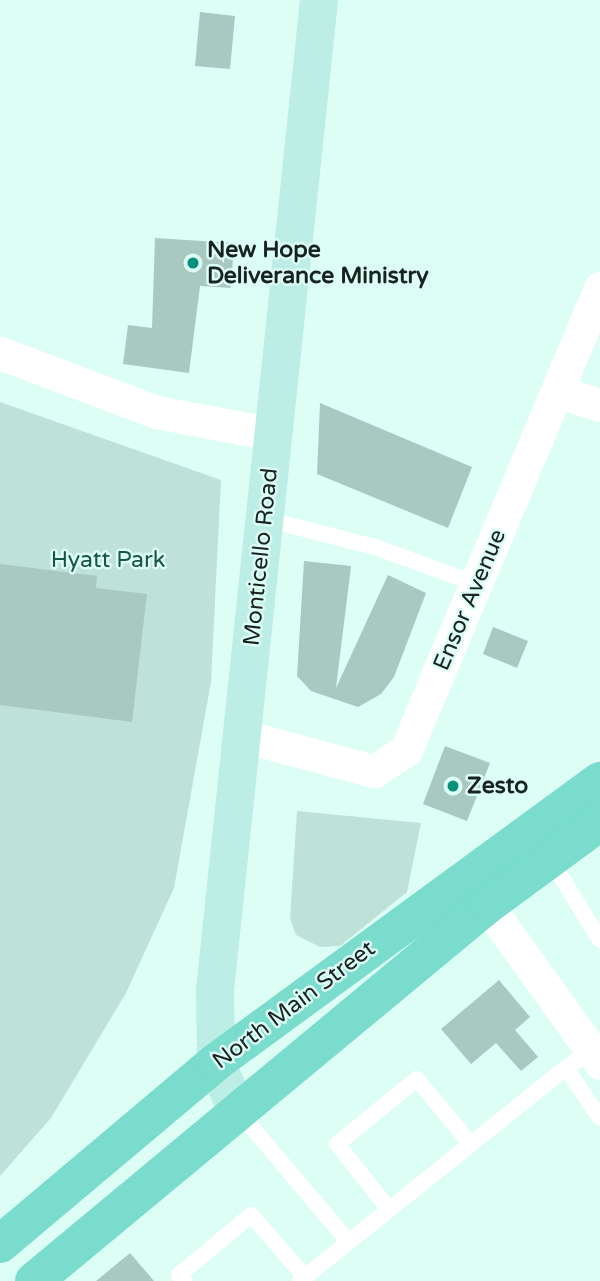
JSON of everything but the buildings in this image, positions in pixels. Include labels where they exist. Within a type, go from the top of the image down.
[{"type":"main road","name":"Monticello Road","points":[[237,1111],[216,1062],[215,990],[319,0]]},
{"type":"main road","name":"North Main Street","points":[[34,1281],[237,1111],[600,781]]},
{"type":"main road","name":"North Main Street","points":[[0,1244],[216,1062],[477,891],[550,859],[600,822]]},
{"type":"street","name":"Ensor Avenue","points":[[243,736],[374,771],[405,750],[559,392],[600,288]]},
{"type":"street","points":[[0,354],[156,412],[273,434]]},
{"type":"street","points":[[559,392],[600,405]]},
{"type":"street","points":[[477,891],[586,1060]]},
{"type":"lane","points":[[265,519],[378,548],[477,584]]},
{"type":"lane","points":[[550,859],[600,940]]},
{"type":"lane","points":[[184,1281],[179,1275],[251,1215],[303,1279],[469,1142],[586,1060],[600,1118]]},
{"type":"lane","points":[[387,1208],[337,1144],[417,1079],[469,1142]]},
{"type":"lane","points":[[237,1111],[347,1240]]},
{"type":"green space","name":"Hyatt Park","points":[[0,402],[221,480],[211,682],[174,888],[126,993],[51,1118],[0,1176]]},
{"type":"green space","points":[[297,811],[421,823],[407,892],[340,946],[320,947],[296,935],[290,919]]},
{"type":"place","name":"New Hope Deliverance Ministry","points":[[193,263]]},
{"type":"place","name":"Zesto","points":[[453,786]]}]
